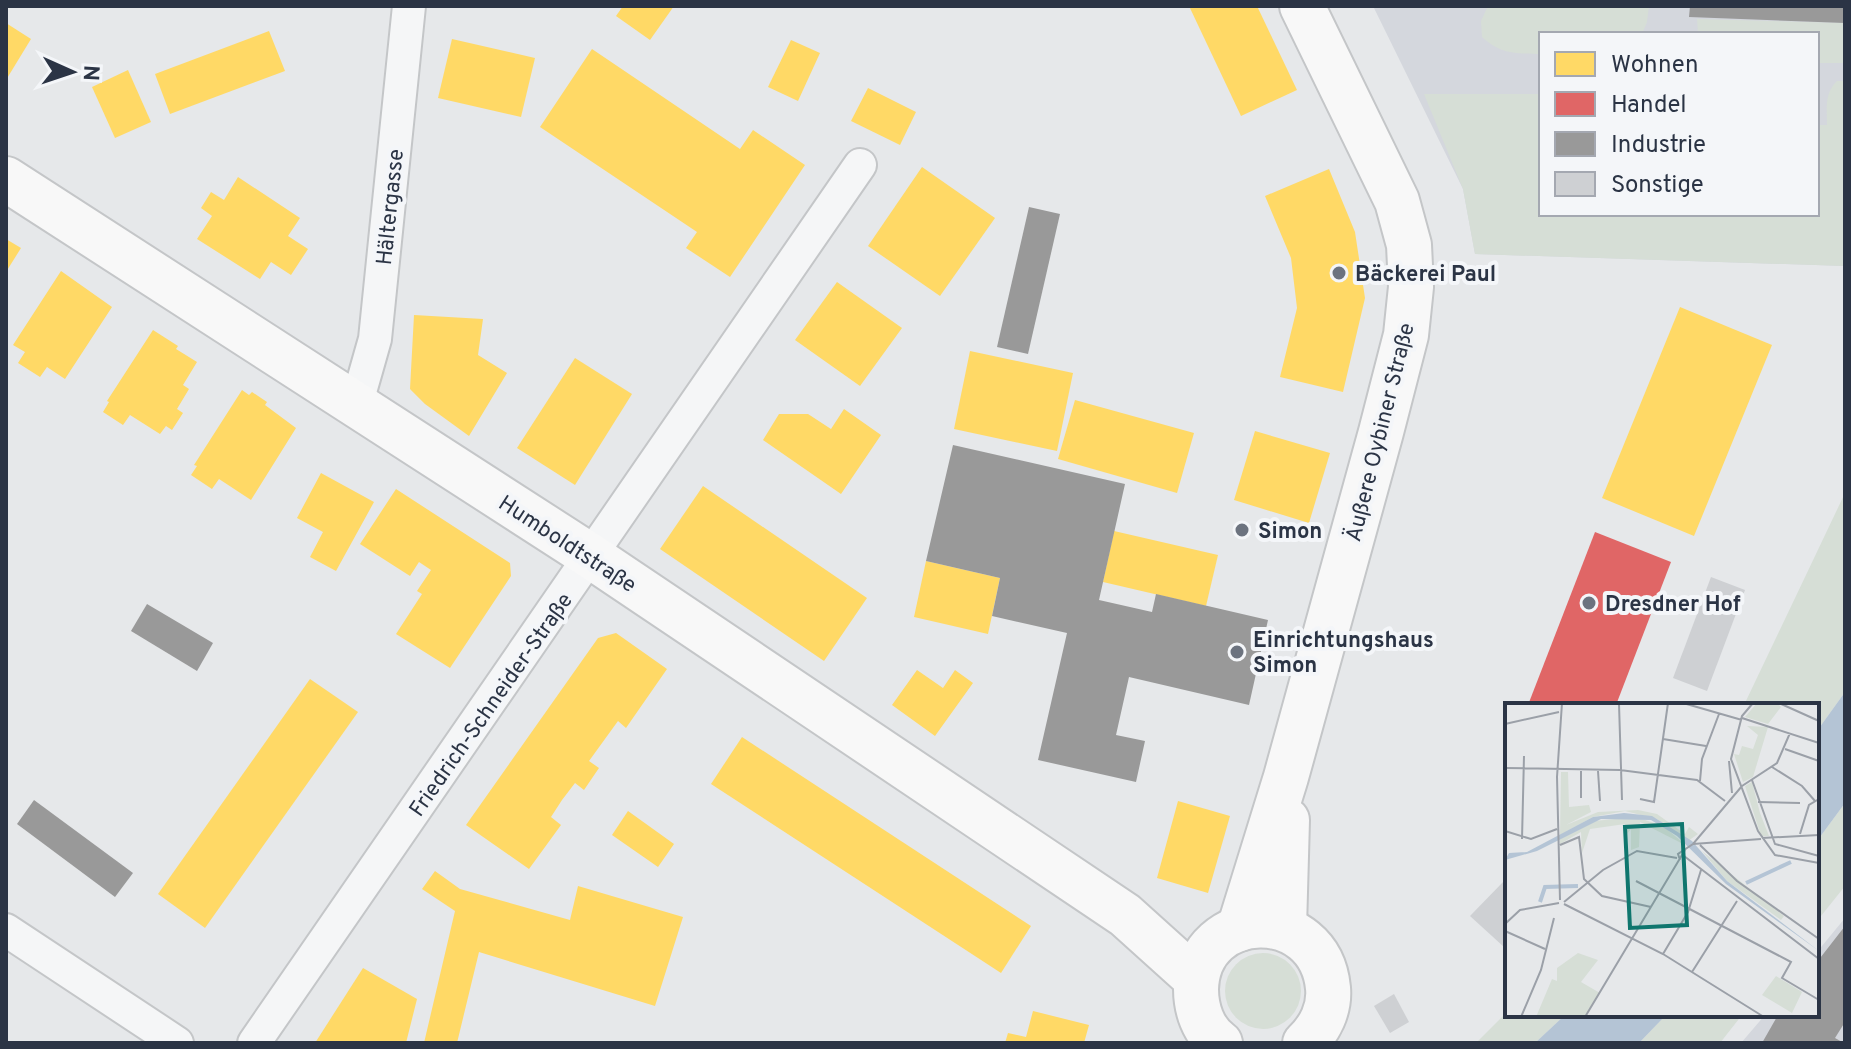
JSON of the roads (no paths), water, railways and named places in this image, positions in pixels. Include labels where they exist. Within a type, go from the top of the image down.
[{"type":"main road","name":"Äußere Oybiner Straße","points":[[1196,979],[1201,964],[1230,934],[1286,777],[1406,335],[1411,287],[1409,245],[1397,201],[1302,6]]},
{"type":"main road","name":"Humboldtstraße","points":[[6,179],[592,557],[1125,915],[1196,979]]},
{"type":"main road","name":"Äußere Oybiner Straße","points":[[1284,928],[1287,884],[1286,777]]},
{"type":"main road","name":"Humboldtstraße","points":[[1125,915],[1230,934],[1261,924],[1284,928]]},
{"type":"main road","points":[[1284,928],[1299,935],[1321,958],[1327,974],[1329,995],[1352,1043]]},
{"type":"main road","points":[[1196,979],[1196,1001],[1212,1039]]},
{"type":"main road","points":[[1305,1043],[1317,1030],[1329,995]]},
{"type":"street","name":"Hältergasse","points":[[356,406],[375,339],[409,6]]},
{"type":"street","name":"Friedrich-Schneider-Straße","points":[[254,1043],[860,165]]},
{"type":"street","points":[[6,930],[177,1043]]},
{"type":"water","points":[[1845,692],[1845,803],[1819,838],[1819,728]]},
{"type":"water","points":[[1563,1017],[1664,1017],[1639,1043],[1535,1043]]},
{"type":"place","name":"Bäckerei Paul","points":[[1339,273]]},
{"type":"place","name":"Simon","points":[[1242,530]]},
{"type":"place","name":"Dresdner Hof","points":[[1589,603]]},
{"type":"place","name":"Einrichtungshaus Simon","points":[[1237,652]]}]
